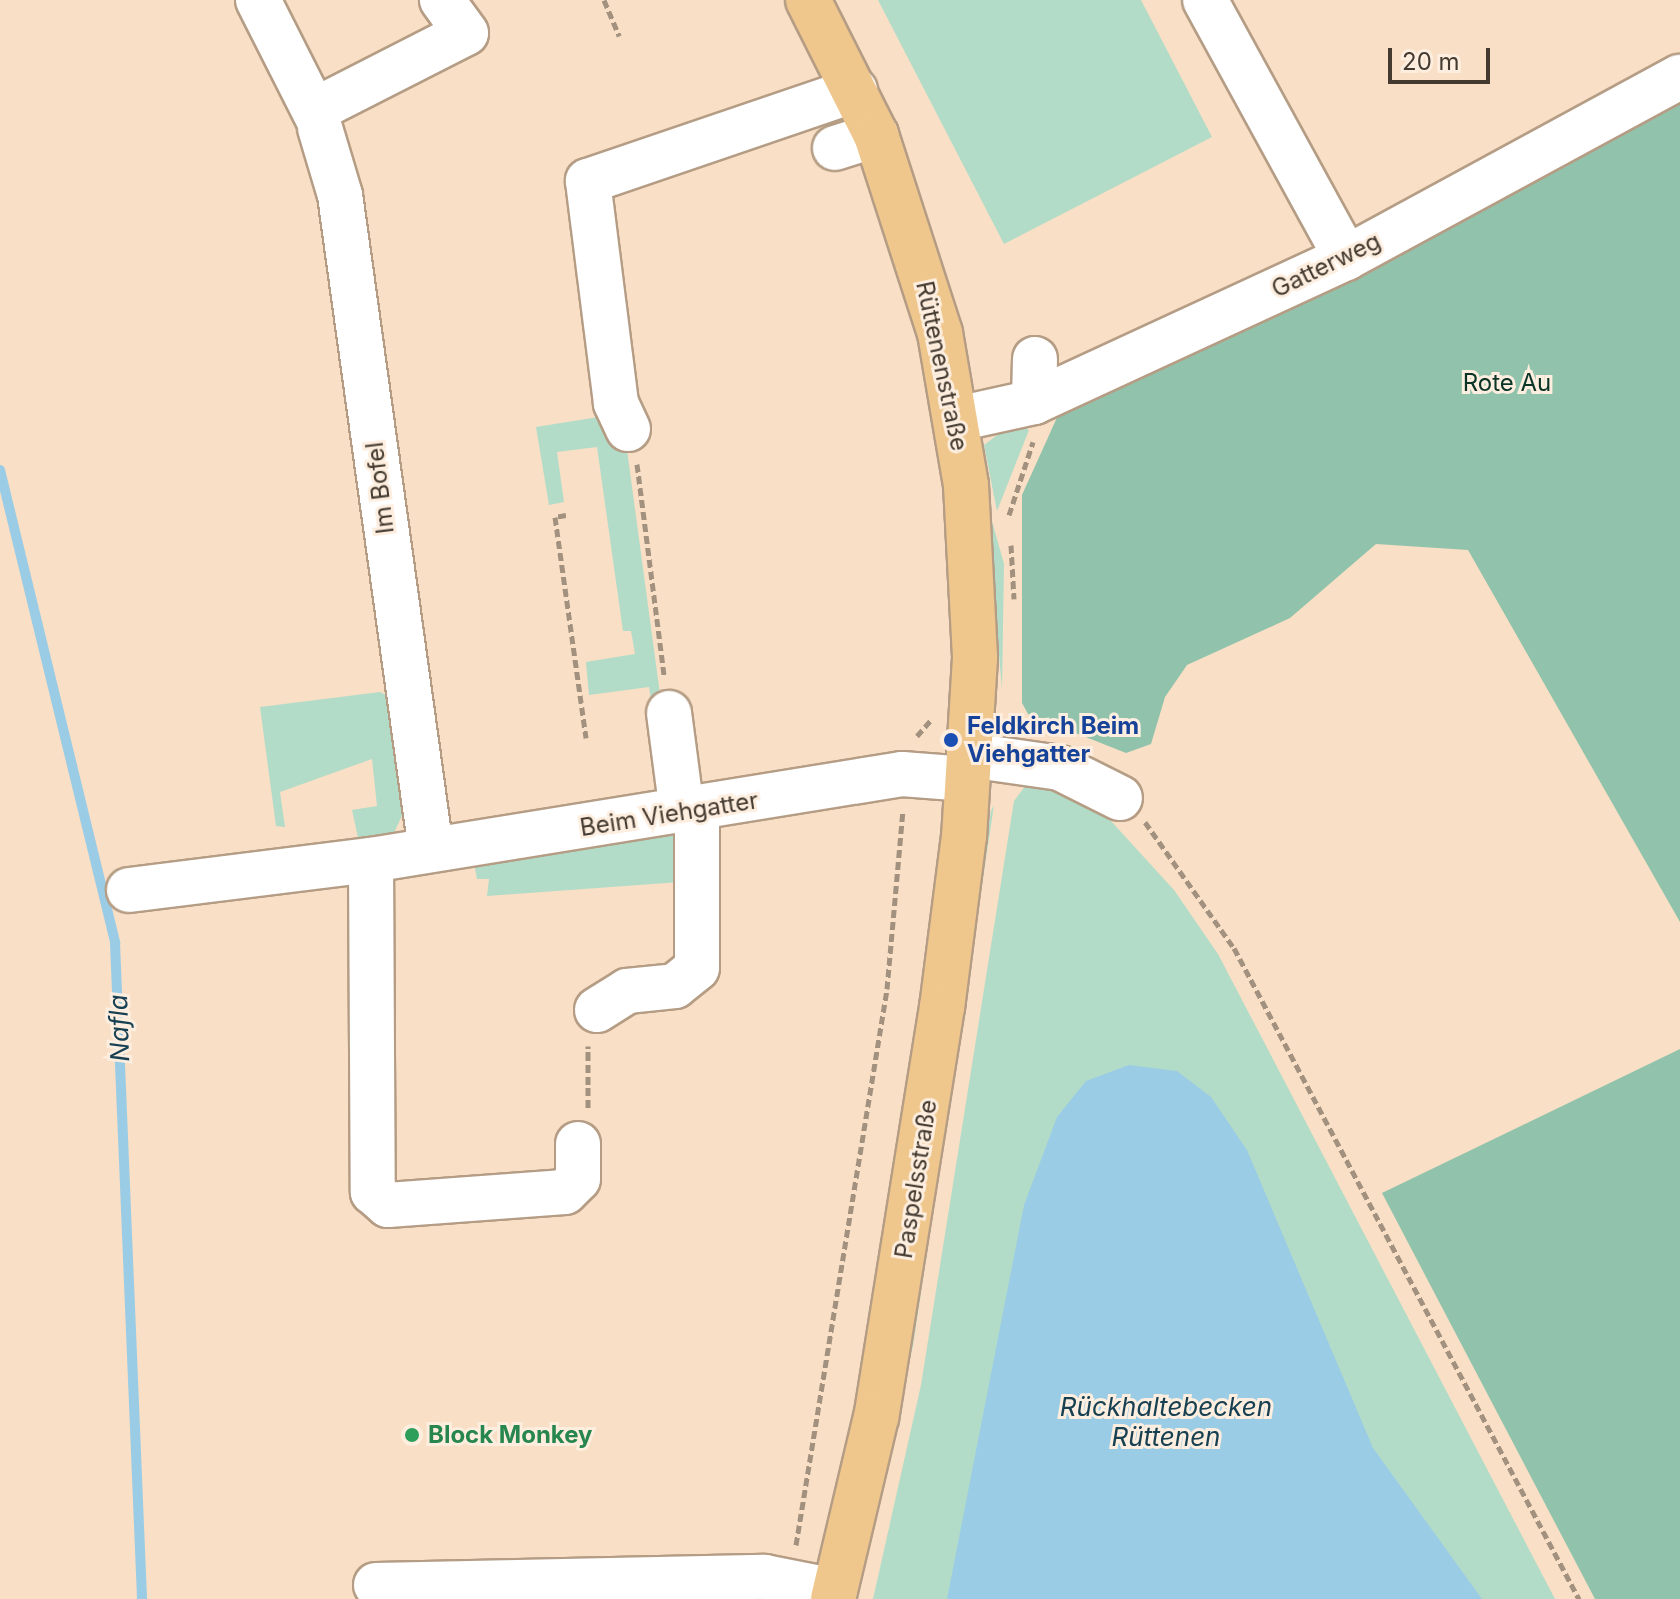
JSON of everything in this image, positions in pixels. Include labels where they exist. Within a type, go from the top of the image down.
[{"type":"main road","name":"Rüttenenstraße","points":[[808,0],[876,135],[908,222],[957,419],[973,588],[968,767]]},
{"type":"main road","name":"Paspelsstraße","points":[[834,1595],[876,1417],[909,1228],[968,767]]},
{"type":"street","name":"Im Bofel","points":[[258,0],[318,118],[340,195],[431,850]]},
{"type":"street","points":[[318,118],[466,33],[442,0]]},
{"type":"street","points":[[1205,0],[1346,258]]},
{"type":"street","name":"Gatterweg","points":[[957,419],[1034,402],[1281,275],[1346,258],[1680,77]]},
{"type":"street","points":[[628,429],[616,403],[588,181],[855,90]]},
{"type":"street","points":[[835,148],[876,135]]},
{"type":"street","points":[[1034,402],[1035,359]]},
{"type":"street","points":[[597,1010],[627,991],[675,986],[697,968],[690,810],[669,713]]},
{"type":"street","name":"Beim Viehgatter","points":[[129,890],[371,860],[902,774],[968,767],[1060,768],[1120,798]]},
{"type":"street","points":[[371,860],[373,1192],[388,1205],[565,1192],[578,1179],[578,1144]]},
{"type":"street","points":[[376,1585],[790,1581],[834,1595]]},
{"type":"path","points":[[604,0],[619,36]]},
{"type":"path","points":[[628,429],[669,713]]},
{"type":"path","points":[[566,515],[555,517],[586,738]]},
{"type":"path","points":[[567,604],[578,602]]},
{"type":"path","points":[[790,1581],[887,989],[903,794]]},
{"type":"path","points":[[1120,798],[1176,859],[1234,948],[1579,1599]]},
{"type":"path","points":[[578,1144],[587,1144],[589,1011],[597,1010]]},
{"type":"green space","points":[[878,0],[1141,0],[1212,137],[1004,244]]},
{"type":"green space","name":"Rote Au","points":[[1680,93],[1680,922],[1468,550],[1376,544],[1290,618],[1187,665],[1165,697],[1151,744],[1126,753],[1028,714],[1022,703],[1022,495],[1064,402]]},
{"type":"green space","points":[[611,415],[625,435],[662,709],[653,710],[649,687],[589,695],[586,662],[635,654],[631,631],[623,631],[597,447],[557,452],[564,502],[549,505],[536,427]]},
{"type":"green space","points":[[1013,423],[1029,430],[997,511],[984,445]]},
{"type":"green space","points":[[990,514],[1004,564],[1002,689],[987,516]]},
{"type":"green space","points":[[380,692],[397,700],[409,800],[390,842],[360,847],[352,810],[377,806],[372,759],[280,792],[285,827],[276,826],[260,707]]},
{"type":"green space","points":[[1029,781],[1052,784],[1100,809],[1174,890],[1218,954],[1555,1599],[873,1599],[921,1385],[1014,801]]},
{"type":"green space","points":[[994,805],[913,1346],[859,1580],[991,811]]},
{"type":"green space","points":[[676,829],[680,882],[487,896],[489,879],[477,879],[473,858]]},
{"type":"green space","points":[[1680,1049],[1680,1599],[1595,1599],[1382,1193]]},
{"type":"water","name":"Rückhaltebecken Rüttenen","points":[[1129,1065],[1177,1071],[1211,1097],[1247,1150],[1373,1448],[1482,1599],[947,1599],[1024,1205],[1057,1117],[1086,1081]]},
{"type":"waterway","name":"Nafla","points":[[0,470],[115,943],[142,1599]]},
{"type":"place","name":"Feldkirch Beim Viehgatter","points":[[951,740]]},
{"type":"place","name":"Block Monkey","points":[[412,1435]]}]
